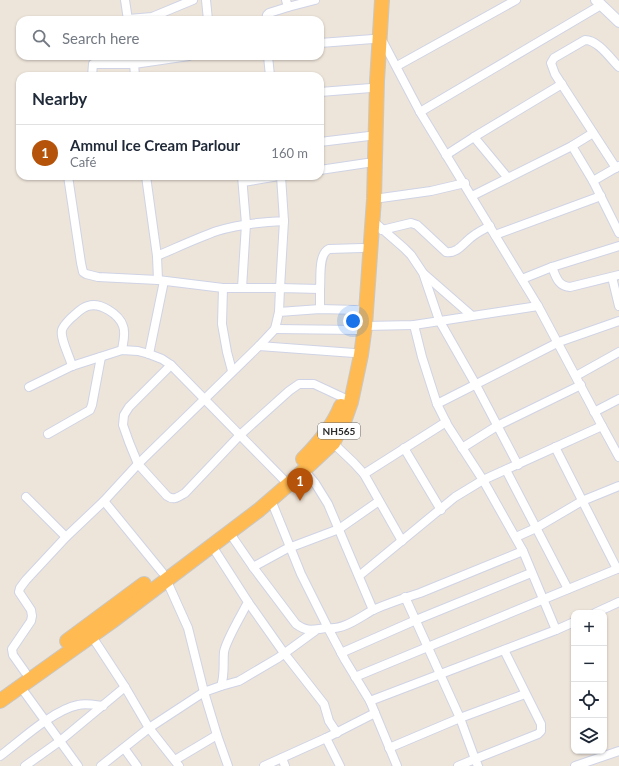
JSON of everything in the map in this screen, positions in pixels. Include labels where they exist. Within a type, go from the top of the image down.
[{"type":"highway","name":"NH565","points":[[0,701],[91,636],[283,479],[324,436],[338,414],[344,398],[361,328],[377,226],[374,199],[376,37],[372,21],[373,0]]},
{"type":"highway","name":"NH565","points":[[0,691],[104,613],[212,546],[271,500],[333,443],[345,419],[351,402],[361,355],[361,328],[358,310],[371,88],[376,37],[382,0]]},
{"type":"street","points":[[125,0],[127,16]]},
{"type":"street","points":[[154,16],[193,0]]},
{"type":"street","points":[[206,0],[208,16]]},
{"type":"street","points":[[267,16],[269,13],[287,4],[314,0]]},
{"type":"street","points":[[397,66],[516,0]]},
{"type":"street","points":[[420,112],[598,2],[619,22]]},
{"type":"street","points":[[324,43],[376,37],[397,66],[420,112],[538,306],[619,457]]},
{"type":"street","points":[[593,181],[617,167],[593,133],[552,68],[552,60],[585,40],[588,40],[597,44],[619,67]]},
{"type":"street","points":[[92,72],[93,64],[133,60],[134,72]]},
{"type":"street","points":[[268,60],[270,72]]},
{"type":"street","points":[[446,155],[562,84]]},
{"type":"street","points":[[324,92],[371,88]]},
{"type":"street","points":[[472,196],[572,146],[593,133]]},
{"type":"street","points":[[324,142],[369,136]]},
{"type":"street","points":[[474,137],[508,178]]},
{"type":"street","points":[[572,146],[593,181],[619,233]]},
{"type":"street","points":[[324,169],[367,163]]},
{"type":"street","points":[[69,180],[81,263],[83,272],[86,274],[98,277],[161,280],[223,288],[320,289]]},
{"type":"street","points":[[147,180],[161,280],[149,354]]},
{"type":"street","points":[[242,180],[246,224],[242,288]]},
{"type":"street","points":[[25,672],[13,655],[12,649],[31,621],[32,616],[31,610],[19,592],[20,588],[66,537],[104,501],[138,464],[275,329],[279,312],[284,221],[280,180]]},
{"type":"street","points":[[374,199],[464,184]]},
{"type":"street","points":[[495,235],[601,196]]},
{"type":"street","points":[[157,256],[216,231],[246,224],[284,221]]},
{"type":"street","points":[[377,226],[411,223],[417,225],[446,252],[451,253],[477,233],[490,226]]},
{"type":"street","points":[[377,226],[404,248],[411,255],[423,273],[471,316]]},
{"type":"street","points":[[522,278],[619,246]]},
{"type":"street","points":[[320,309],[322,257],[326,251],[329,249],[362,248]]},
{"type":"street","points":[[552,267],[559,283],[564,287],[570,287],[616,276],[619,306]]},
{"type":"street","points":[[423,273],[439,320],[476,385],[518,465]]},
{"type":"street","points":[[223,288],[222,324],[232,371]]},
{"type":"street","points":[[72,366],[63,340],[62,331],[72,317],[86,306],[93,304],[105,308],[124,326],[122,350]]},
{"type":"street","points":[[275,329],[361,328],[414,325],[538,306]]},
{"type":"street","points":[[279,312],[320,309],[358,310]]},
{"type":"street","points":[[437,404],[558,342],[619,321]]},
{"type":"street","points":[[414,325],[422,357],[437,404],[446,422],[483,480],[523,551],[556,630]]},
{"type":"street","points":[[259,346],[354,353]]},
{"type":"street","points":[[29,387],[72,366],[122,350],[138,351],[162,358],[171,365],[283,479]]},
{"type":"street","points":[[576,376],[619,352]]},
{"type":"street","points":[[48,434],[87,412],[92,405],[101,357]]},
{"type":"street","points":[[171,365],[129,407],[124,415],[123,425],[138,464],[171,499],[175,499],[185,493],[240,435],[289,391],[299,384],[314,384],[344,398]]},
{"type":"street","points":[[462,448],[497,426],[581,385]]},
{"type":"street","points":[[594,412],[619,399]]},
{"type":"street","points":[[364,474],[446,422]]},
{"type":"street","points":[[359,576],[455,497],[483,480],[602,426]]},
{"type":"street","points":[[333,443],[364,474],[402,541]]},
{"type":"street","points":[[355,677],[618,568],[554,447]]},
{"type":"street","points":[[404,448],[441,510]]},
{"type":"street","points":[[304,470],[319,488],[328,504],[373,610]]},
{"type":"street","points":[[506,470],[568,588]]},
{"type":"street","points":[[516,538],[582,501],[619,486]]},
{"type":"street","points":[[26,497],[66,537]]},
{"type":"street","points":[[271,500],[302,574],[341,653],[370,701],[397,766]]},
{"type":"street","points":[[104,501],[164,575],[188,628],[204,692],[228,766]]},
{"type":"street","points":[[253,567],[291,547],[339,529],[379,501]]},
{"type":"street","points":[[229,532],[253,567],[296,624],[302,629],[308,630],[339,628],[373,610],[405,597],[420,593],[523,551]]},
{"type":"street","points":[[212,546],[248,602],[284,653],[324,704],[330,721],[337,732]]},
{"type":"street","points":[[341,653],[416,620],[532,573]]},
{"type":"street","points":[[405,597],[460,718],[476,763]]},
{"type":"street","points":[[221,686],[224,679],[224,652],[226,644],[248,602]]},
{"type":"street","points":[[602,610],[619,602]]},
{"type":"street","points":[[370,701],[571,623]]},
{"type":"street","points":[[101,766],[149,728],[204,692],[239,681],[284,653],[317,629]]},
{"type":"street","points":[[91,636],[125,687],[149,728],[177,763],[217,735]]},
{"type":"street","points":[[458,766],[476,763],[538,734],[541,731],[541,724],[504,650]]},
{"type":"street","points":[[20,686],[78,766]]},
{"type":"street","points":[[25,766],[60,741],[125,687]]},
{"type":"street","points":[[389,748],[460,718],[525,694]]},
{"type":"street","points":[[0,756],[45,721],[68,708],[79,704],[103,706]]},
{"type":"street","points":[[264,766],[274,761],[284,762],[337,732],[375,713]]},
{"type":"street","points":[[326,738],[340,766]]},
{"type":"street","points":[[124,748],[137,766]]},
{"type":"street","points":[[575,766],[619,752]]},
{"type":"place","name":"Ammul Ice Cream Parlour","points":[[300,501]]}]
